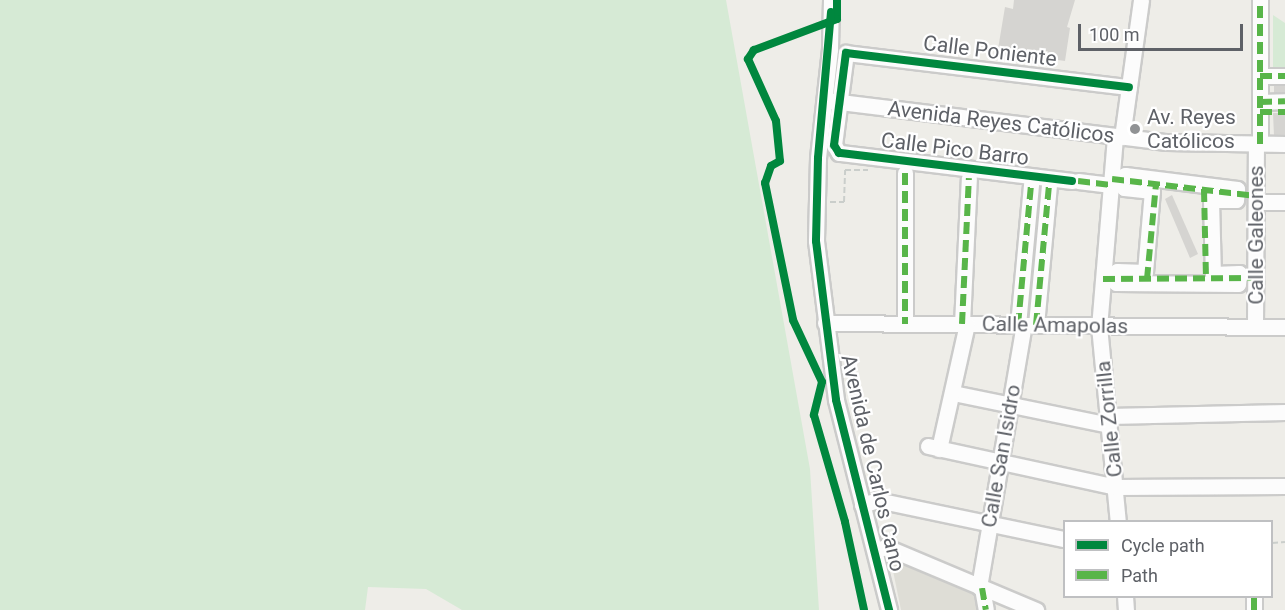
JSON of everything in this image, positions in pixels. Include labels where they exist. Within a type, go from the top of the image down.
[{"type":"street","name":"Avenida de Carlos Cano","points":[[831,0],[832,101],[836,150]]},
{"type":"street","name":"Calle Zorrilla","points":[[1118,520],[1100,326],[1110,279],[1119,137],[1129,87],[1141,0]]},
{"type":"street","name":"Calle Galeones","points":[[1255,327],[1260,0]]},
{"type":"street","name":"Avenida de Carlos Cano","points":[[846,53],[832,101],[815,213],[825,323],[836,400],[889,610]]},
{"type":"street","name":"Calle Poniente","points":[[846,53],[1129,87]]},
{"type":"street","points":[[1260,76],[1285,76]]},
{"type":"street","name":"Avenida Reyes Católicos","points":[[832,101],[1119,137],[1285,144]]},
{"type":"street","points":[[1260,107],[1285,101]]},
{"type":"street","points":[[1260,107],[1285,112]]},
{"type":"street","name":"Calle Pico Barro","points":[[836,150],[1075,181],[1116,181]]},
{"type":"street","points":[[905,173],[905,324]]},
{"type":"street","points":[[1110,279],[1116,283],[1238,285],[1239,279],[1239,273],[1213,274],[1210,200],[1236,200],[1237,189],[1125,175],[1116,181]]},
{"type":"street","points":[[969,178],[964,324],[953,393],[934,447],[1116,487],[1285,486]]},
{"type":"street","points":[[1116,181],[1204,189],[1285,202]]},
{"type":"street","points":[[1110,279],[1118,271],[1145,272],[1152,191],[1124,188],[1116,181]]},
{"type":"street","points":[[1026,325],[1030,184]]},
{"type":"street","points":[[1147,279],[1156,184]]},
{"type":"street","points":[[1026,325],[1049,185]]},
{"type":"street","points":[[1204,189],[1206,279]]},
{"type":"street","points":[[1110,279],[1255,279]]},
{"type":"street","name":"Calle Amapolas","points":[[825,323],[1285,327]]},
{"type":"street","name":"Calle San Isidro","points":[[986,610],[981,587],[989,524],[1026,325]]},
{"type":"street","points":[[953,393],[1010,406],[1109,420],[1285,412]]},
{"type":"street","points":[[862,505],[877,500],[1063,539]]},
{"type":"street","points":[[875,550],[886,547],[1034,610]]},
{"type":"path","points":[[830,192],[829,202],[844,202],[845,170],[878,170]]},
{"type":"shaded area","points":[[890,556],[978,590],[981,610],[901,610]]},
{"type":"green space","points":[[0,0],[726,0],[810,469],[819,610],[462,610],[426,589],[368,587],[365,610],[0,610]]},
{"type":"green space","points":[[1273,15],[1285,23],[1285,70],[1273,70]]},
{"type":"building","points":[[1014,0],[1075,0],[1067,27],[1070,28],[1065,61],[1058,60],[1057,65],[1005,56],[1006,50],[998,49],[1005,7],[1013,9]]},
{"type":"building","points":[[1274,77],[1285,77],[1285,100],[1274,100]]},
{"type":"building","points":[[1273,113],[1285,113],[1285,136],[1274,136]]},
{"type":"building","points":[[1172,195],[1198,254],[1190,258],[1165,199]]},
{"type":"marked path","points":[[1260,0],[1260,144]]},
{"type":"marked path","points":[[1260,76],[1285,76]]},
{"type":"marked path","points":[[1260,102],[1285,101]]},
{"type":"marked path","points":[[1260,112],[1285,112]]},
{"type":"marked path","points":[[905,173],[905,324]]},
{"type":"marked path","points":[[962,324],[969,178]]},
{"type":"marked path","points":[[1112,179],[1256,196]]},
{"type":"marked path","points":[[1078,181],[1111,185]]},
{"type":"marked path","points":[[1018,325],[1031,184]]},
{"type":"marked path","points":[[1147,279],[1156,184]]},
{"type":"marked path","points":[[1036,325],[1049,185]]},
{"type":"marked path","points":[[1204,190],[1206,279]]},
{"type":"marked path","points":[[1103,279],[1255,278]]},
{"type":"marked path","points":[[982,588],[986,610]]},
{"type":"marked path","points":[[1254,598],[1254,610]]},
{"type":"cycle path","points":[[837,0],[837,19],[754,50],[748,59],[776,121],[780,161],[771,166],[765,183],[793,320],[822,382],[814,415],[845,522],[864,610]]},
{"type":"cycle path","points":[[831,12],[818,158],[816,241],[836,400],[889,610]]},
{"type":"cycle path","points":[[1072,181],[839,153],[834,145],[846,53],[1129,87]]},
{"type":"place","name":"Av. Reyes Católicos","points":[[1135,129]]}]
